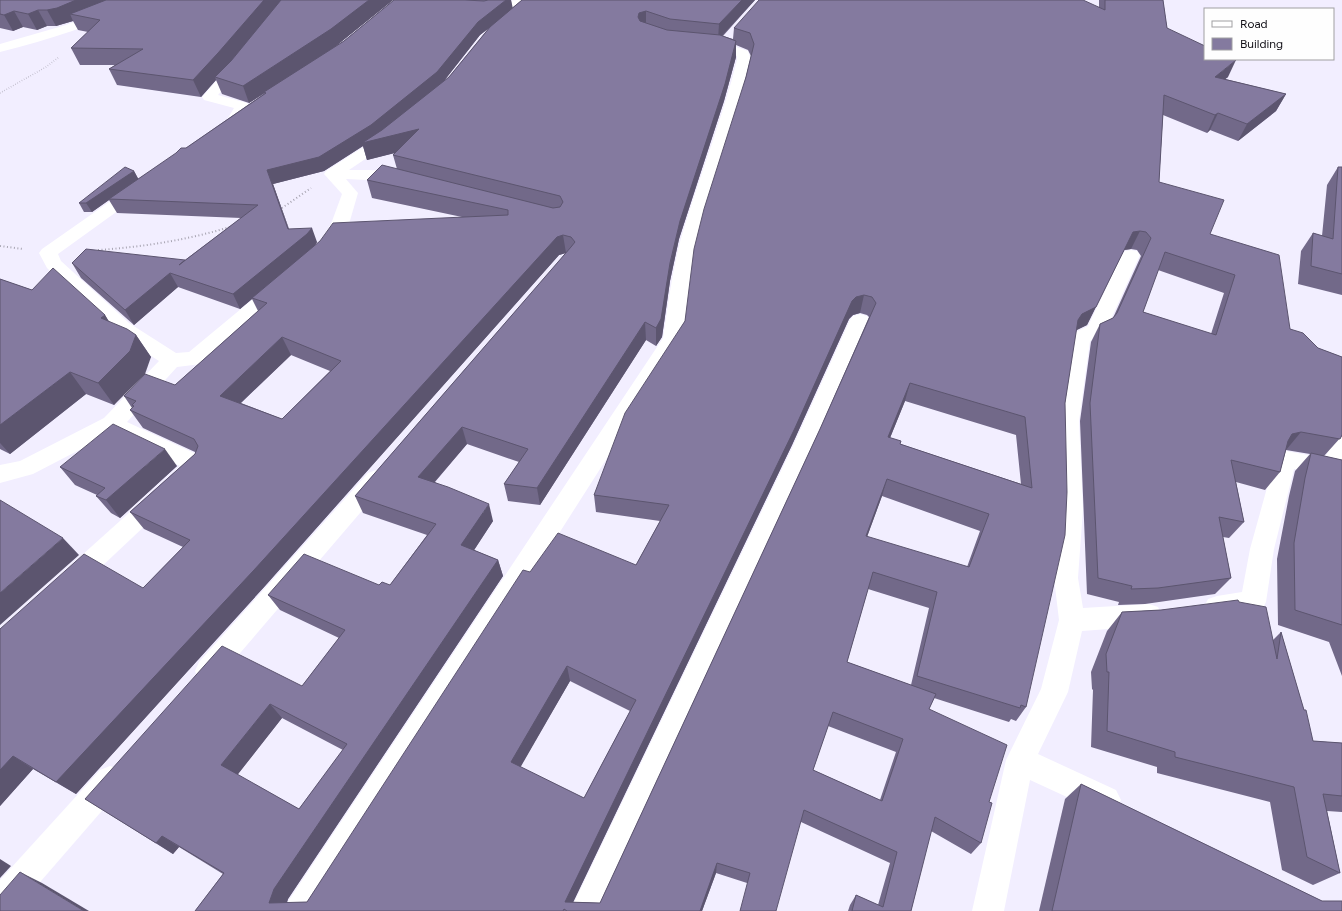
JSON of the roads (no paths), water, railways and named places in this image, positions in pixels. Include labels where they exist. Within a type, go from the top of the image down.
[{"type":"street","points":[[0,48],[72,28],[138,0]]},
{"type":"street","points":[[472,8],[486,8],[533,1]]},
{"type":"street","points":[[508,20],[533,1]]},
{"type":"street","points":[[300,911],[673,339],[683,267],[693,226],[736,94],[744,60],[743,54],[727,41],[691,43]]},
{"type":"street","points":[[231,126],[242,106],[209,97],[231,74],[250,50]]},
{"type":"street","points":[[206,142],[257,107]]},
{"type":"street","points":[[332,174],[381,143],[399,128]]},
{"type":"street","points":[[332,174],[387,176],[418,184]]},
{"type":"street","points":[[314,259],[320,254],[340,224],[350,193],[332,174]]},
{"type":"street","points":[[149,182],[48,253],[54,264],[122,328],[172,360],[194,359],[290,279]]},
{"type":"street","points":[[988,911],[1020,760],[1054,692],[1072,620],[1066,578],[1071,509],[1068,421],[1081,338],[1096,330],[1131,255]]},
{"type":"street","points":[[586,911],[804,446],[860,320]]},
{"type":"street","points":[[0,474],[25,468],[112,424],[172,360]]},
{"type":"street","points":[[58,591],[197,464],[112,424]]},
{"type":"street","points":[[1199,609],[1253,602],[1262,549],[1286,459],[1331,468],[1342,445]]},
{"type":"street","points":[[191,690],[389,463]]},
{"type":"street","points":[[1072,620],[1145,616],[1168,613]]},
{"type":"street","points":[[1020,760],[1128,811]]},
{"type":"street","points":[[0,904],[127,762]]}]
